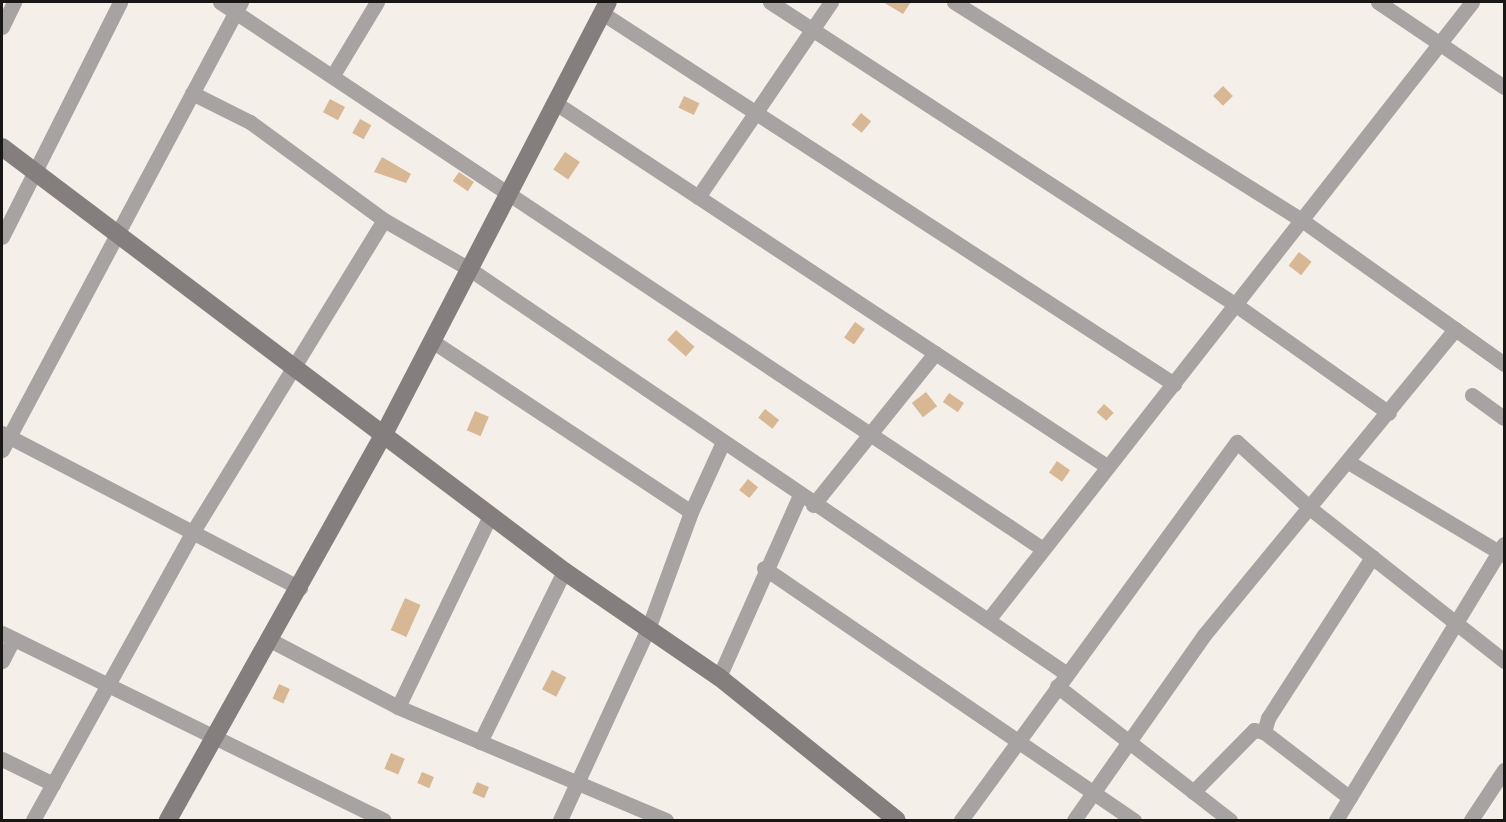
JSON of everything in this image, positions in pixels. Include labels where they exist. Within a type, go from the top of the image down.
[{"type":"street","points":[[2,27],[14,2]]},
{"type":"street","points":[[2,237],[120,2]]},
{"type":"street","points":[[220,2],[238,6],[333,75],[508,189],[1043,549]]},
{"type":"street","points":[[333,75],[377,2]]},
{"type":"street","points":[[770,2],[1236,305],[1389,413]]},
{"type":"street","points":[[698,197],[831,2]]},
{"type":"street","points":[[954,2],[1303,221],[1504,364]]},
{"type":"street","points":[[1378,2],[1504,87]]},
{"type":"street","points":[[988,620],[1303,221],[1472,2]]},
{"type":"street","points":[[238,6],[4,440],[300,588]]},
{"type":"street","points":[[168,820],[272,641],[385,432],[471,270],[508,189],[605,7],[756,113],[1174,384]]},
{"type":"street","points":[[192,93],[250,122],[384,220],[471,270],[800,497],[1067,674]]},
{"type":"street","points":[[554,102],[1108,467]]},
{"type":"street","points":[[2,147],[385,432],[564,571],[719,677],[897,820]]},
{"type":"street","points":[[33,820],[192,533],[297,367],[384,220]]},
{"type":"street","points":[[1074,820],[1092,790],[1204,635],[1350,463],[1455,329]]},
{"type":"street","points":[[432,341],[691,512]]},
{"type":"street","points":[[813,505],[874,435],[935,353]]},
{"type":"street","points":[[1472,395],[1504,418]]},
{"type":"street","points":[[560,820],[648,629],[691,512],[723,442]]},
{"type":"street","points":[[961,820],[1237,442],[1311,509],[1504,661]]},
{"type":"street","points":[[1336,820],[1454,622],[1503,550],[1350,463]]},
{"type":"street","points":[[719,677],[764,568],[800,497]]},
{"type":"street","points":[[398,707],[491,514]]},
{"type":"street","points":[[1264,732],[1268,718],[1372,557]]},
{"type":"street","points":[[764,568],[1019,739],[1134,820]]},
{"type":"street","points":[[480,742],[564,571]]},
{"type":"street","points":[[2,661],[7,636],[384,820]]},
{"type":"street","points":[[272,641],[398,707],[666,820]]},
{"type":"street","points":[[1057,686],[1230,820]]},
{"type":"street","points":[[1193,792],[1254,730],[1264,732],[1350,798]]},
{"type":"street","points":[[2,759],[53,784]]},
{"type":"street","points":[[1471,820],[1504,770]]},
{"type":"building","points":[[883,2],[911,2],[903,14]]},
{"type":"building","points":[[1223,86],[1233,96],[1223,106],[1213,96]]},
{"type":"building","points":[[684,96],[699,103],[694,115],[679,108]]},
{"type":"building","points":[[330,99],[345,107],[338,120],[323,112]]},
{"type":"building","points":[[861,113],[871,121],[862,133],[852,125]]},
{"type":"building","points":[[360,119],[371,125],[364,139],[352,133]]},
{"type":"building","points":[[565,152],[580,162],[568,179],[553,169]]},
{"type":"building","points":[[382,157],[411,174],[406,183],[374,172]]},
{"type":"building","points":[[459,172],[474,182],[468,191],[453,181]]},
{"type":"building","points":[[1299,252],[1312,262],[1301,275],[1289,265]]},
{"type":"building","points":[[855,322],[865,329],[854,344],[844,338]]},
{"type":"building","points":[[676,330],[695,347],[686,356],[667,340]]},
{"type":"building","points":[[926,392],[937,406],[923,417],[912,403]]},
{"type":"building","points":[[949,393],[964,403],[958,412],[943,402]]},
{"type":"building","points":[[1104,404],[1114,413],[1106,421],[1097,412]]},
{"type":"building","points":[[765,409],[779,420],[772,429],[758,418]]},
{"type":"building","points":[[475,411],[489,417],[481,436],[467,430]]},
{"type":"building","points":[[1057,461],[1070,470],[1062,482],[1049,472]]},
{"type":"building","points":[[748,479],[758,487],[749,498],[739,490]]},
{"type":"building","points":[[405,598],[421,605],[406,637],[391,630]]},
{"type":"building","points":[[552,670],[566,677],[556,697],[542,690]]},
{"type":"building","points":[[279,684],[290,689],[283,703],[272,699]]},
{"type":"building","points":[[391,753],[405,759],[398,775],[384,769]]},
{"type":"building","points":[[422,772],[434,777],[429,788],[417,783]]},
{"type":"building","points":[[477,782],[489,787],[484,798],[472,793]]}]
